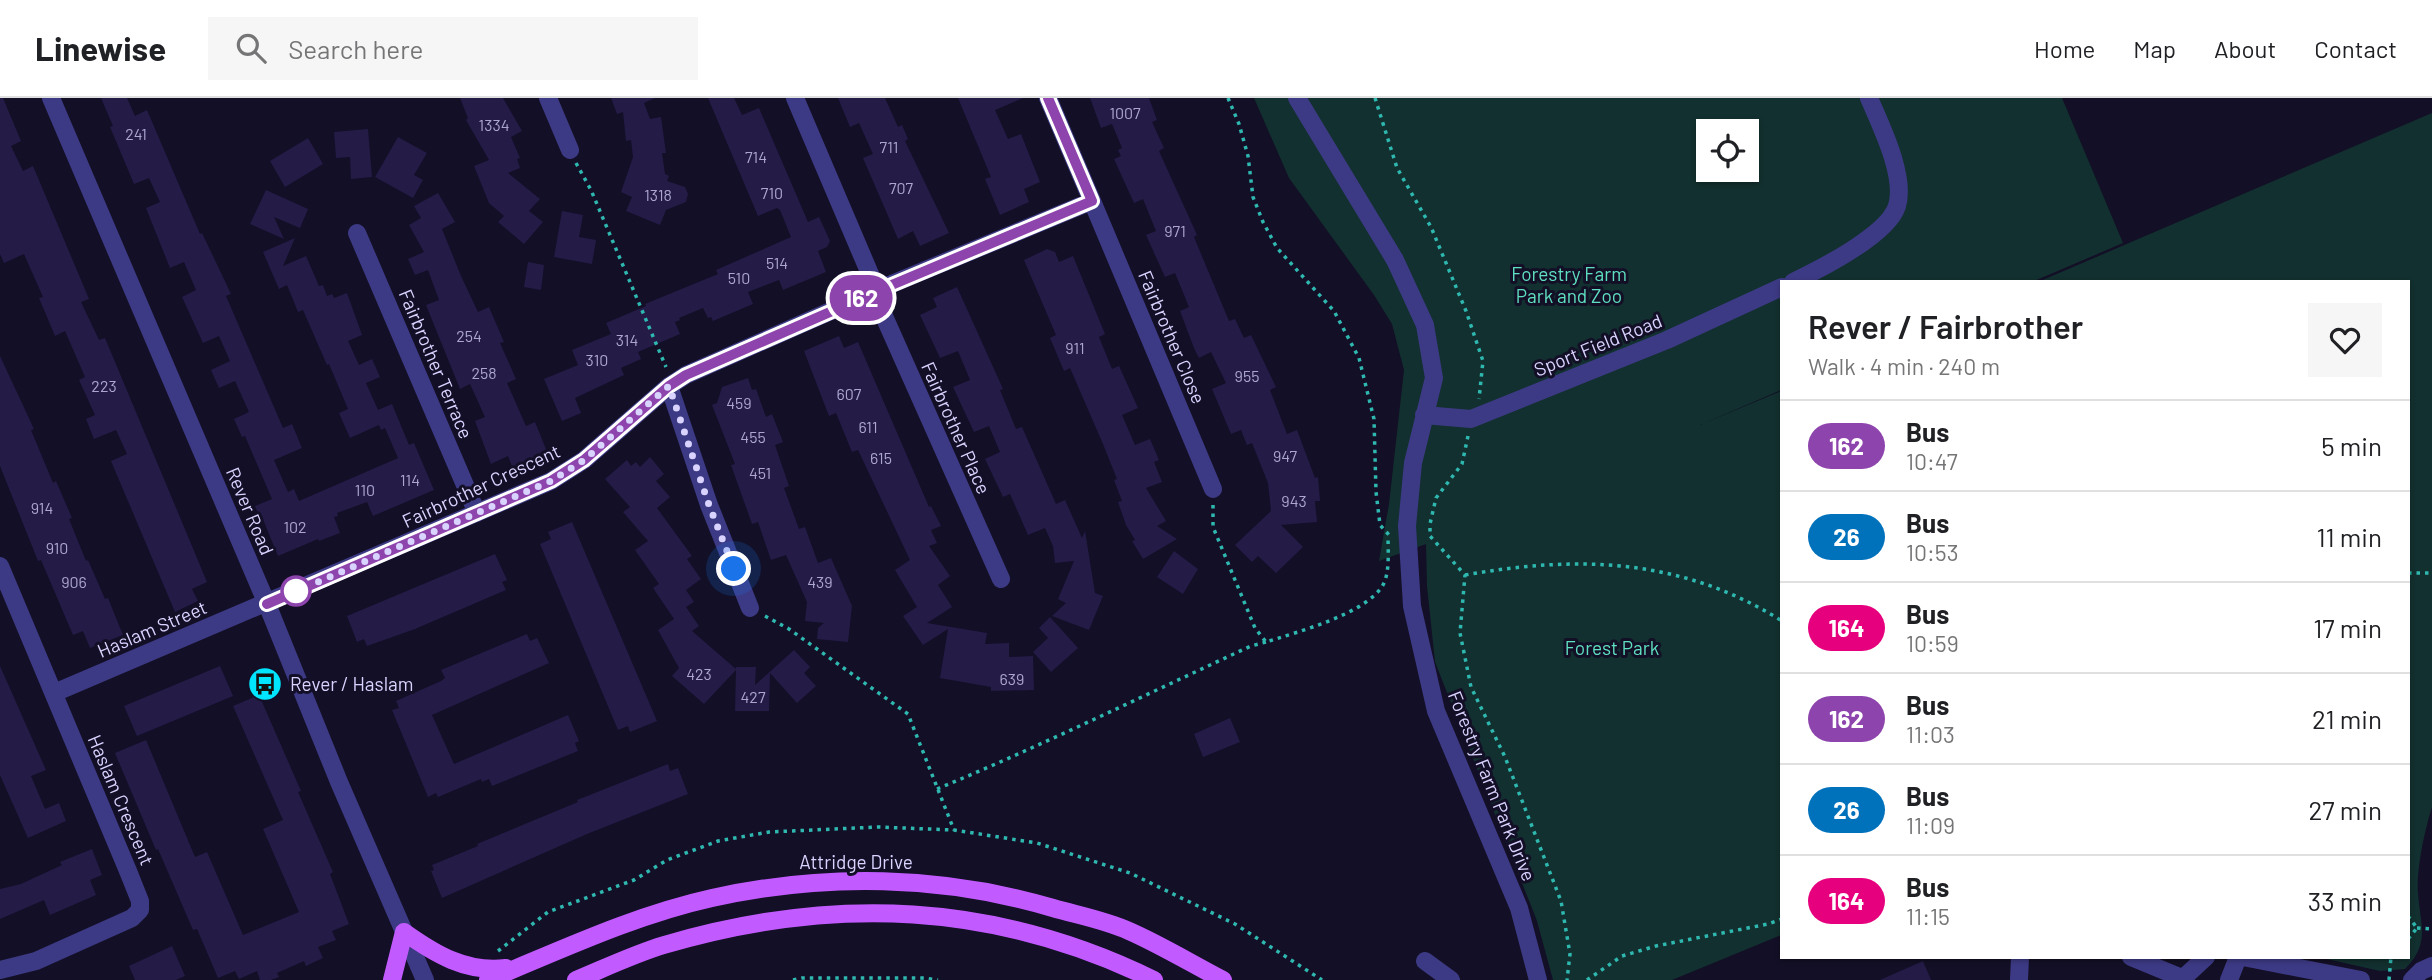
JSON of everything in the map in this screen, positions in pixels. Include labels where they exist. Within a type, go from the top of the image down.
[{"type":"main road","name":"Attridge Drive","points":[[488,980],[642,918],[711,898],[791,883],[886,881],[946,885],[1012,896],[1128,930],[1223,980]]},
{"type":"main road","points":[[576,980],[662,946],[730,928],[813,915],[867,912],[929,915],[1019,929],[1113,960],[1154,980]]},
{"type":"main road","points":[[392,980],[404,932],[430,950],[461,965],[496,969],[520,967]]},
{"type":"street","name":"Rever Road","points":[[51,98],[425,980]]},
{"type":"street","points":[[548,98],[570,150]]},
{"type":"street","name":"Fairbrother Place","points":[[795,98],[883,314],[1001,579]]},
{"type":"street","points":[[1048,98],[1092,201]]},
{"type":"street","name":"Forestry Farm Park Drive","points":[[1297,98],[1395,260],[1425,325],[1434,378],[1413,463],[1407,537],[1412,606],[1436,711],[1519,908],[1538,980]]},
{"type":"street","points":[[1796,280],[1879,230],[1891,219],[1897,206],[1899,181],[1869,98]]},
{"type":"street","name":"Fairbrother Crescent","points":[[267,604],[551,481],[584,460],[668,378],[700,368],[1092,201]]},
{"type":"street","name":"Fairbrother Close","points":[[1092,201],[1213,489]]},
{"type":"street","name":"Fairbrother Terrace","points":[[357,233],[477,513]]},
{"type":"street","name":"Sport Field Road","points":[[1424,415],[1471,419],[1667,340],[1780,288]]},
{"type":"street","points":[[668,378],[709,505],[750,608]]},
{"type":"street","name":"Haslam Crescent","points":[[0,566],[140,901],[140,910],[132,918],[36,961],[0,970]]},
{"type":"street","name":"Haslam Street","points":[[54,693],[267,604]]},
{"type":"street","points":[[2019,980],[2020,959]]},
{"type":"street","points":[[2136,959],[2181,979],[2204,959]]},
{"type":"street","points":[[2229,980],[2237,959]]},
{"type":"street","points":[[2254,959],[2361,980]]},
{"type":"street","points":[[1425,961],[1451,980]]},
{"type":"street","points":[[2412,980],[2432,965]]},
{"type":"path","points":[[937,789],[1027,752],[1251,646],[1325,622],[1369,601],[1383,584],[1388,567],[1388,536],[1380,525],[1376,492],[1374,419],[1359,358],[1334,311],[1277,247],[1263,222],[1253,197],[1248,156],[1239,124],[1228,98]]},
{"type":"path","points":[[570,150],[589,187],[668,378]]},
{"type":"path","points":[[1213,527],[1255,628],[1266,642]]},
{"type":"path","points":[[1388,536],[1430,536],[1465,575],[1460,633],[1471,687],[1505,757],[1560,901],[1570,954],[1567,980]]},
{"type":"path","points":[[1465,575],[1516,566],[1635,566],[1685,577],[1725,590],[1780,620]]},
{"type":"path","points":[[2410,573],[2432,573]]},
{"type":"path","points":[[781,626],[908,713],[954,830]]},
{"type":"path","points":[[2410,919],[2417,928],[2432,929]]},
{"type":"path","points":[[1587,980],[1622,956],[1656,946],[1780,920]]},
{"type":"path","points":[[2410,937],[2417,928]]},
{"type":"path","points":[[2389,980],[2391,959]]},
{"type":"path","points":[[793,980],[938,980]]},
{"type":"green space","points":[[1254,98],[2062,98],[2123,243],[2037,280],[1780,280],[1780,390],[1700,425],[1780,391],[1780,935],[1672,980],[1553,980],[1537,921],[1435,662],[1427,586],[1426,544],[1379,561],[1389,504],[1404,370],[1392,324],[1289,178]]},
{"type":"green space","points":[[2432,113],[2432,807],[2418,873],[2421,942],[2413,960],[2405,969],[2380,971],[2327,959],[2410,959],[2410,280],[2043,280]]},
{"type":"building","points":[[0,98],[3,98],[21,141],[11,146],[23,171],[33,166],[89,299],[81,302],[99,340],[105,338],[207,582],[192,589],[198,601],[175,612],[111,461],[127,454],[116,430],[94,439],[86,419],[95,415],[79,380],[85,377],[65,331],[55,336],[39,298],[43,297],[24,254],[4,263],[0,254]]},
{"type":"building","points":[[101,98],[127,98],[135,116],[147,110],[200,234],[202,233],[231,294],[226,296],[283,428],[292,424],[302,448],[274,460],[288,492],[294,489],[299,501],[398,458],[385,428],[381,430],[379,425],[350,438],[339,413],[348,409],[329,364],[327,365],[303,310],[298,312],[287,285],[279,289],[263,252],[295,238],[283,266],[306,256],[319,286],[323,285],[327,296],[332,294],[334,298],[347,293],[362,335],[348,341],[359,365],[372,359],[380,377],[366,383],[378,410],[392,404],[409,445],[414,443],[434,490],[373,516],[367,502],[337,513],[338,516],[334,517],[340,533],[278,556],[255,506],[272,499],[245,436],[242,437],[234,419],[249,412],[235,381],[219,388],[211,370],[230,361],[219,336],[203,343],[182,297],[196,290],[184,262],[170,268],[146,208],[160,202],[149,178],[134,184]]},
{"type":"building","points":[[460,98],[503,98],[522,131],[511,137],[520,158],[517,159],[520,168],[508,173],[540,199],[529,211],[543,222],[524,244],[498,222],[504,216],[489,203],[474,166],[489,160],[466,120],[468,118]]},
{"type":"building","points":[[611,98],[655,98],[644,103],[650,119],[661,117],[666,153],[662,153],[665,174],[669,176],[667,181],[685,187],[688,194],[686,202],[666,210],[660,225],[626,211],[632,197],[621,192],[633,157],[631,140],[626,141],[623,112],[617,114]]},
{"type":"building","points":[[708,98],[734,98],[742,115],[759,108],[808,222],[819,217],[830,241],[827,247],[818,251],[826,272],[783,290],[779,280],[748,292],[753,304],[713,321],[711,317],[708,318],[703,308],[679,318],[680,320],[675,322],[680,334],[638,352],[641,359],[621,368],[624,375],[575,398],[581,413],[562,421],[544,379],[578,365],[572,350],[611,334],[606,323],[718,274],[716,270],[791,237],[777,208],[758,216]]},
{"type":"building","points":[[838,98],[885,98],[898,127],[902,125],[908,139],[905,141],[949,233],[920,246],[913,231],[898,239],[863,158],[873,154],[859,123],[850,127]]},
{"type":"building","points":[[958,98],[1023,98],[995,110],[1008,139],[1021,134],[1040,182],[1024,189],[1029,202],[1000,215],[985,179],[991,177]]},
{"type":"building","points":[[1090,98],[1149,98],[1157,120],[1152,122],[1164,148],[1159,151],[1197,235],[1194,237],[1229,321],[1235,319],[1244,338],[1251,335],[1276,387],[1270,390],[1287,434],[1297,430],[1315,478],[1318,477],[1320,501],[1315,501],[1317,522],[1281,525],[1303,547],[1276,573],[1258,556],[1252,562],[1235,545],[1271,511],[1268,483],[1252,443],[1247,445],[1241,430],[1231,434],[1212,389],[1226,383],[1211,352],[1199,358],[1194,348],[1180,311],[1189,307],[1175,273],[1165,277],[1146,235],[1156,231],[1143,199],[1134,203],[1114,159],[1121,156],[1118,150],[1122,148],[1112,124],[1101,128]]},
{"type":"building","points":[[368,129],[372,177],[351,179],[350,157],[336,158],[334,132]]},
{"type":"building","points":[[398,137],[427,153],[414,175],[423,180],[413,198],[375,177]]},
{"type":"building","points":[[308,138],[323,164],[285,187],[270,161]]},
{"type":"building","points":[[266,190],[308,209],[300,228],[274,217],[284,239],[250,224]]},
{"type":"building","points":[[438,193],[455,222],[442,229],[461,276],[478,312],[489,307],[504,342],[500,343],[516,379],[507,383],[526,426],[535,422],[548,454],[513,469],[508,456],[491,464],[475,421],[485,417],[470,384],[460,389],[426,305],[439,300],[428,270],[415,275],[408,259],[424,252],[409,225],[421,218],[414,206]]},
{"type":"building","points":[[562,211],[583,215],[579,237],[596,240],[592,264],[554,257]]},
{"type":"building","points":[[1047,249],[1055,252],[1059,262],[1073,256],[1105,334],[1099,337],[1112,369],[1119,366],[1138,408],[1122,415],[1135,445],[1150,439],[1159,460],[1154,462],[1162,482],[1146,488],[1166,521],[1157,526],[1177,539],[1143,559],[1132,541],[1135,540],[1118,502],[1122,501],[1114,480],[1117,479],[1070,368],[1064,371],[1050,338],[1056,335],[1024,260]]},
{"type":"building","points":[[528,262],[544,265],[541,290],[524,287]]},
{"type":"building","points":[[957,287],[1003,389],[1000,390],[1016,429],[1022,427],[1056,504],[1065,500],[1082,538],[1085,531],[1095,593],[1103,596],[1089,630],[1052,616],[1066,603],[1058,599],[1074,561],[1055,563],[1053,546],[1045,528],[1028,535],[1010,494],[1003,497],[985,459],[1000,452],[989,426],[974,432],[953,387],[970,380],[958,351],[940,358],[920,315],[937,307],[933,298]]},
{"type":"building","points":[[839,336],[844,348],[858,342],[929,507],[931,506],[941,526],[931,530],[937,543],[929,546],[950,576],[938,585],[952,607],[927,623],[987,633],[985,644],[1009,643],[1009,657],[1033,656],[1034,690],[991,691],[991,687],[940,678],[948,629],[923,645],[903,616],[917,607],[895,570],[910,560],[858,450],[852,452],[836,413],[829,416],[804,351]]},
{"type":"building","points":[[0,356],[34,429],[31,430],[53,483],[56,481],[72,518],[69,519],[86,561],[88,560],[105,599],[108,598],[123,635],[90,648],[83,631],[73,635],[41,560],[38,561],[0,466]]},
{"type":"building","points":[[748,378],[752,390],[756,389],[766,417],[772,414],[783,442],[775,445],[789,486],[784,488],[799,529],[805,527],[818,563],[831,558],[852,606],[848,642],[817,639],[818,628],[824,623],[805,621],[807,602],[786,555],[771,560],[758,522],[752,524],[731,465],[735,464],[712,405],[717,403],[722,387]]},
{"type":"building","points":[[650,457],[664,474],[656,481],[670,497],[657,508],[692,556],[687,559],[701,579],[686,590],[694,602],[686,607],[699,626],[692,631],[736,669],[756,667],[755,685],[794,650],[810,667],[804,673],[816,686],[797,703],[770,673],[769,711],[735,711],[736,670],[704,704],[672,676],[679,668],[658,630],[674,619],[653,588],[659,584],[635,550],[648,541],[623,512],[630,507],[605,479],[627,460],[631,466],[636,462],[640,467]]},
{"type":"building","points":[[572,522],[657,721],[630,732],[628,726],[618,730],[540,544],[551,539],[548,532]]},
{"type":"building","points":[[1174,551],[1198,569],[1183,594],[1157,577]]},
{"type":"building","points":[[495,554],[507,580],[502,582],[506,590],[415,629],[367,646],[364,639],[357,642],[347,616]]},
{"type":"building","points":[[1050,617],[1078,648],[1051,672],[1033,652],[1048,638],[1039,628]]},
{"type":"building","points":[[527,634],[530,641],[537,638],[549,663],[432,715],[454,764],[568,715],[579,741],[575,743],[578,751],[492,786],[489,779],[482,782],[481,779],[438,797],[436,793],[428,797],[392,710],[399,708],[396,701],[441,681],[445,678],[441,670]]},
{"type":"building","points":[[0,666],[46,770],[31,776],[45,809],[59,803],[66,821],[28,838],[0,775]]},
{"type":"building","points":[[220,666],[233,696],[137,736],[124,706]]},
{"type":"building","points":[[259,695],[333,872],[330,874],[349,924],[332,931],[336,940],[318,947],[323,958],[306,966],[304,961],[277,973],[279,977],[271,980],[260,980],[257,971],[239,979],[235,971],[218,978],[197,929],[193,930],[158,849],[156,850],[115,753],[146,740],[195,857],[207,852],[243,935],[299,912],[263,829],[283,820],[233,706]]},
{"type":"building","points":[[1230,718],[1240,742],[1203,757],[1194,734]]},
{"type":"building","points":[[668,764],[670,771],[678,768],[688,794],[587,834],[442,898],[431,871],[434,870],[432,865],[578,802],[577,800]]},
{"type":"building","points":[[92,849],[102,875],[90,880],[96,895],[50,915],[44,900],[0,919],[0,889],[21,884],[62,865],[60,862]]},
{"type":"building","points":[[172,946],[185,976],[176,980],[135,980],[129,966]]},
{"type":"building","points":[[1923,961],[1931,980],[1880,980]]},
{"type":"bus line","name":"162","points":[[267,604],[551,481],[584,460],[669,386],[700,368],[1092,201],[1048,98]]},
{"type":"place","name":"Rever / Haslam","points":[[265,684]]},
{"type":"route","points":[[296,591],[290,594],[551,481],[584,460],[669,386],[709,505],[734,569]]},
{"type":"park label","name":"Forestry Farm Park and Zoo","points":[[1569,285]]},
{"type":"park label","name":"Forest Park","points":[[1612,648]]}]
